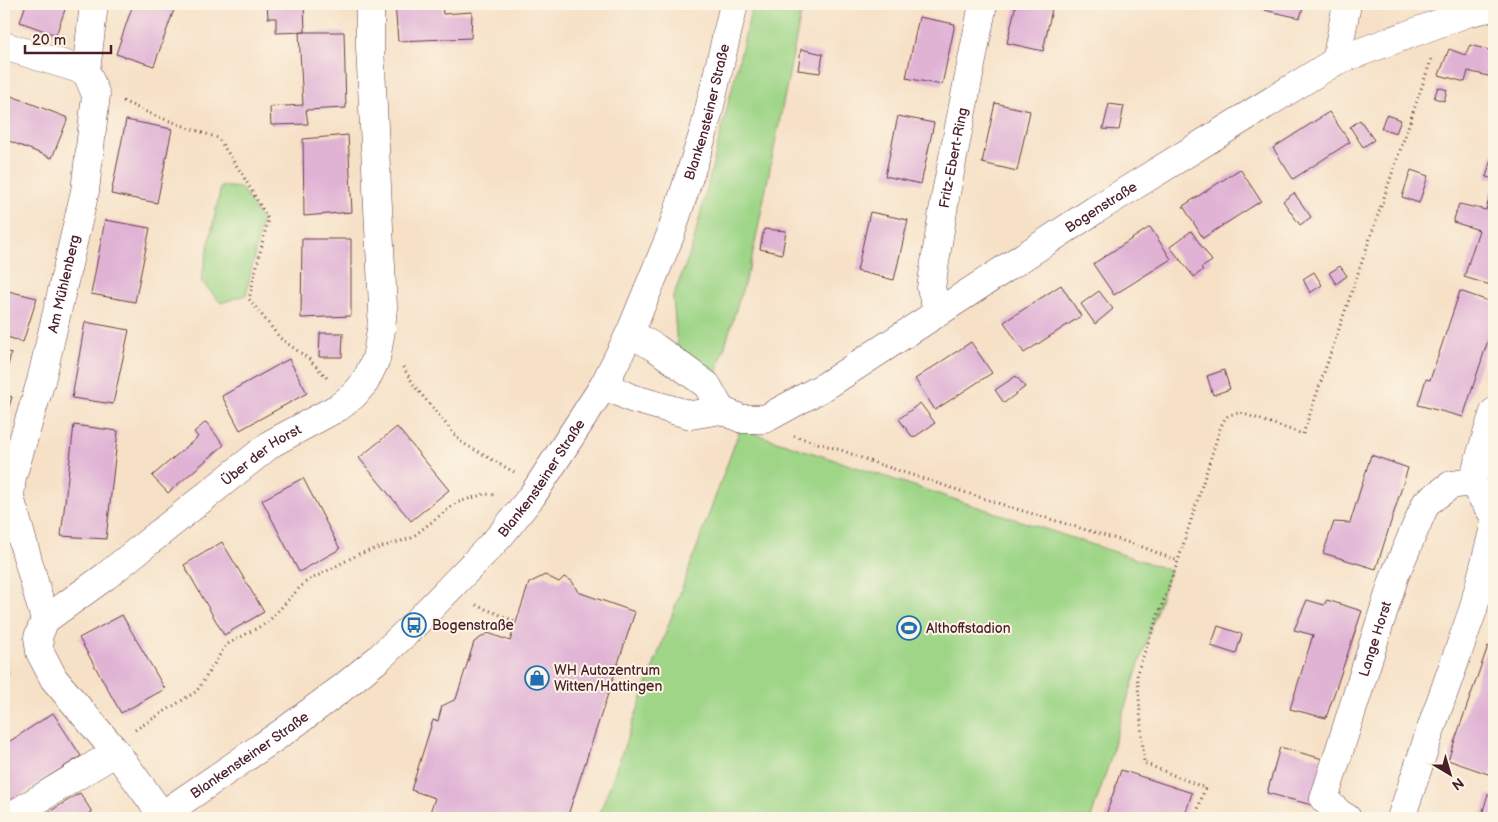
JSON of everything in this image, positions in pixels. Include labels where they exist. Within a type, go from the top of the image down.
[{"type":"street","name":"Am Mühlenberg","points":[[46,620],[7,496],[41,381],[86,192],[94,4]]},
{"type":"street","name":"Über der Horst","points":[[46,620],[106,576],[272,444],[339,407],[354,396],[365,382],[376,359],[383,307],[370,47],[370,4]]},
{"type":"street","name":"Blankensteiner Straße","points":[[160,817],[286,730],[341,690],[378,659],[414,625],[500,536],[535,491],[604,385],[630,333],[670,236],[702,140],[734,4]]},
{"type":"street","name":"Fritz-Ebert-Ring","points":[[938,314],[931,288],[945,198],[982,4]]},
{"type":"street","points":[[1336,61],[1346,4]]},
{"type":"street","name":"Bogenstraße","points":[[721,410],[742,419],[765,419],[776,414],[827,385],[1095,210],[1336,61],[1470,12],[1494,7]]},
{"type":"street","points":[[4,46],[91,83]]},
{"type":"street","points":[[604,385],[631,398],[691,415],[721,410],[707,385],[656,348],[630,333]]},
{"type":"street","points":[[1494,412],[1472,482],[1494,516]]},
{"type":"street","name":"Lange Horst","points":[[1347,818],[1324,799],[1395,575],[1426,503],[1451,485],[1472,482]]},
{"type":"street","points":[[1402,818],[1473,610],[1494,527]]},
{"type":"street","points":[[46,620],[38,637],[40,652],[54,679],[116,752],[160,817]]},
{"type":"street","points":[[8,818],[116,752]]},
{"type":"path","points":[[1195,818],[1205,788],[1144,764],[1137,673],[1178,561],[1224,418],[1231,413],[1241,413],[1304,434],[1445,21]]},
{"type":"path","points":[[91,83],[153,115],[218,138],[242,174],[268,219],[249,299],[280,338],[308,360],[329,380],[339,407]]},
{"type":"path","points":[[381,330],[416,388],[461,442],[535,491]]},
{"type":"path","points":[[776,414],[794,436],[1013,508],[1140,546],[1178,561]]},
{"type":"path","points":[[116,752],[130,733],[198,691],[226,645],[268,622],[304,583],[359,554],[411,538],[456,503],[484,494],[535,491]]},
{"type":"path","points":[[476,605],[516,622]]},
{"type":"green space","points":[[753,4],[803,4],[752,258],[716,375],[677,346],[673,297],[692,248]]},
{"type":"green space","points":[[221,186],[241,188],[262,220],[246,295],[221,303],[201,281]]},
{"type":"green space","name":"Althoffstadion","points":[[740,429],[1170,570],[1119,725],[1091,818],[598,818]]},
{"type":"building","points":[[26,4],[67,4],[56,35],[20,22]]},
{"type":"building","points":[[133,4],[176,4],[154,66],[116,54]]},
{"type":"building","points":[[304,4],[305,32],[276,33],[276,18],[268,18],[267,5]]},
{"type":"building","points":[[395,4],[442,4],[443,14],[472,12],[471,38],[398,41]]},
{"type":"building","points":[[1016,4],[1053,4],[1043,51],[1007,43]]},
{"type":"building","points":[[1266,4],[1304,4],[1300,18],[1264,10]]},
{"type":"building","points":[[919,17],[955,24],[942,85],[906,78]]},
{"type":"building","points":[[344,32],[346,108],[306,110],[308,124],[271,125],[270,107],[303,105],[299,33]]},
{"type":"building","points":[[1470,45],[1493,51],[1489,62],[1494,64],[1492,77],[1468,71],[1465,82],[1439,75],[1449,49],[1465,55]]},
{"type":"building","points":[[801,49],[823,54],[820,73],[798,70]]},
{"type":"building","points":[[1438,87],[1447,90],[1444,101],[1434,98]]},
{"type":"building","points":[[4,93],[68,118],[52,158],[4,139]]},
{"type":"building","points":[[995,103],[1030,111],[1017,171],[982,163]]},
{"type":"building","points":[[1109,104],[1124,106],[1119,130],[1103,129]]},
{"type":"building","points":[[1329,112],[1350,142],[1293,179],[1273,148]]},
{"type":"building","points":[[1386,115],[1401,120],[1396,133],[1381,128]]},
{"type":"building","points":[[898,116],[934,123],[921,184],[885,176]]},
{"type":"building","points":[[126,120],[172,129],[157,203],[111,194]]},
{"type":"building","points":[[1360,120],[1374,140],[1363,147],[1350,127]]},
{"type":"building","points":[[348,135],[352,212],[304,216],[303,139]]},
{"type":"building","points":[[1494,153],[1494,179],[1486,177]]},
{"type":"building","points":[[1240,169],[1261,201],[1203,238],[1183,206]]},
{"type":"building","points":[[1411,170],[1428,176],[1419,203],[1402,197]]},
{"type":"building","points":[[1494,182],[1494,286],[1464,277],[1479,230],[1453,222],[1459,204],[1486,210]]},
{"type":"building","points":[[1294,193],[1311,217],[1300,225],[1283,201]]},
{"type":"building","points":[[870,212],[908,220],[894,280],[857,271]]},
{"type":"building","points":[[105,220],[150,228],[135,302],[91,294]]},
{"type":"building","points":[[1150,227],[1171,259],[1114,295],[1093,264]]},
{"type":"building","points":[[764,229],[786,231],[782,254],[760,249]]},
{"type":"building","points":[[1191,231],[1212,261],[1201,268],[1203,270],[1194,277],[1170,247]]},
{"type":"building","points":[[302,239],[351,239],[351,316],[301,318]]},
{"type":"building","points":[[1340,266],[1347,276],[1336,284],[1329,273]]},
{"type":"building","points":[[1314,272],[1322,285],[1310,293],[1303,279]]},
{"type":"building","points":[[1061,285],[1081,316],[1024,353],[1004,322]]},
{"type":"building","points":[[4,290],[37,298],[23,342],[4,336]]},
{"type":"building","points":[[1099,291],[1113,309],[1095,324],[1081,304]]},
{"type":"building","points":[[1460,291],[1494,303],[1494,322],[1463,417],[1418,405],[1426,379],[1430,380]]},
{"type":"building","points":[[85,322],[129,330],[113,404],[72,398]]},
{"type":"building","points":[[320,333],[343,333],[342,357],[319,357]]},
{"type":"building","points":[[971,342],[992,373],[935,410],[915,379]]},
{"type":"building","points":[[4,351],[11,353],[8,366],[4,365]]},
{"type":"building","points":[[289,359],[307,393],[240,430],[222,396]]},
{"type":"building","points":[[1224,370],[1230,389],[1213,395],[1207,376]]},
{"type":"building","points":[[1016,376],[1025,387],[1004,403],[995,390]]},
{"type":"building","points":[[4,394],[12,397],[4,423]]},
{"type":"building","points":[[920,403],[935,423],[913,438],[899,419]]},
{"type":"building","points":[[206,422],[224,445],[168,493],[152,476],[198,437],[194,432]]},
{"type":"building","points":[[74,425],[118,431],[106,539],[61,536]]},
{"type":"building","points":[[397,427],[449,490],[411,521],[359,458]]},
{"type":"building","points":[[1371,455],[1408,468],[1376,569],[1323,553],[1334,522],[1350,523]]},
{"type":"building","points":[[303,478],[340,549],[299,572],[262,500]]},
{"type":"building","points":[[222,542],[264,612],[224,635],[184,565]]},
{"type":"building","name":"WH Autozentrum Witten/Hattingen","points":[[545,575],[559,582],[564,577],[572,581],[578,592],[635,612],[567,818],[428,818],[435,798],[411,790],[433,720],[438,721],[442,706],[456,699],[474,642],[488,633],[510,641],[529,583]]},
{"type":"building","points":[[1307,600],[1324,605],[1327,600],[1362,611],[1326,718],[1290,709],[1313,635],[1294,630]]},
{"type":"building","points":[[122,615],[165,689],[121,713],[79,638]]},
{"type":"building","points":[[1218,626],[1242,634],[1236,654],[1211,646]]},
{"type":"building","points":[[1488,646],[1494,649],[1494,764],[1491,775],[1448,760]]},
{"type":"building","points":[[4,663],[10,673],[4,677]]},
{"type":"building","points":[[53,713],[81,756],[4,805],[4,745]]},
{"type":"building","points":[[1280,747],[1323,759],[1312,805],[1267,793]]},
{"type":"building","points":[[1121,770],[1192,793],[1184,818],[1105,818]]},
{"type":"building","points":[[80,793],[92,812],[83,818],[39,818]]},
{"type":"building","points":[[1488,794],[1494,796],[1494,818],[1481,818]]},
{"type":"place","name":"Bogenstraße","points":[[414,625]]},
{"type":"place","name":"Althoffstadion","points":[[909,628]]},
{"type":"place","name":"WH Autozentrum Witten/Hattingen","points":[[537,678]]}]
